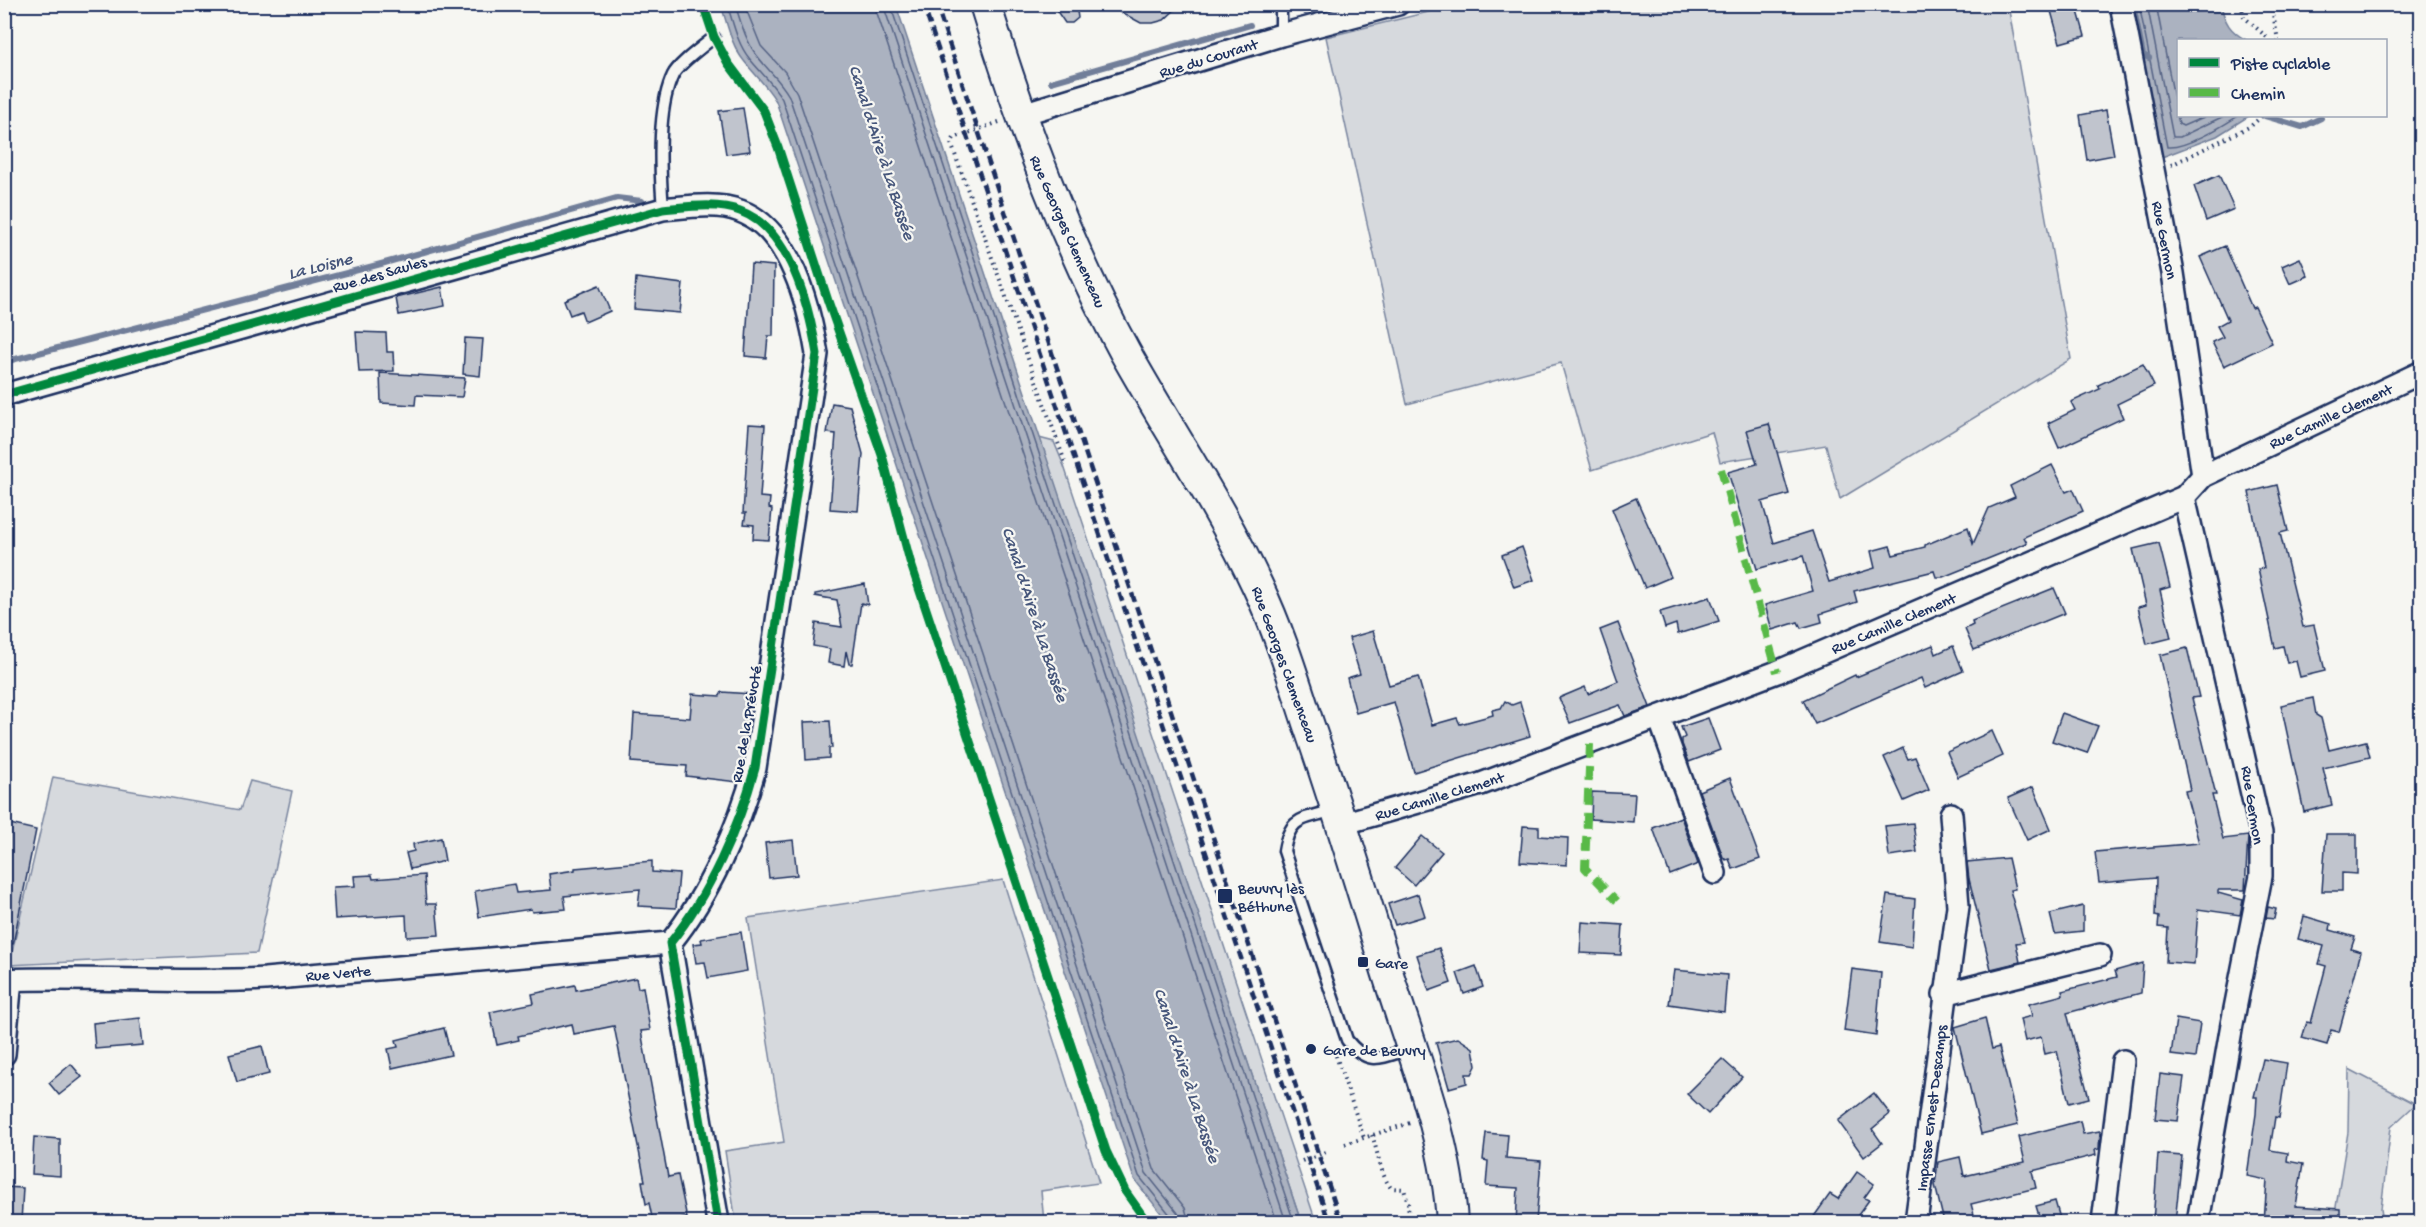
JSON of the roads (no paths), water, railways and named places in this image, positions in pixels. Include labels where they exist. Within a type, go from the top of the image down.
[{"type":"street","name":"Rue Georges Clemenceau","points":[[985,4],[1019,115],[1087,275],[1125,352],[1226,524],[1259,589],[1282,646],[1340,816],[1434,1124],[1450,1198],[1452,1222]]},
{"type":"street","name":"Rue du Courant","points":[[1019,115],[1281,34],[1398,4]]},
{"type":"street","name":"Rue Germon","points":[[2121,4],[2173,273],[2203,476]]},
{"type":"street","name":"Rue des Saules","points":[[4,395],[663,209],[697,206],[738,210],[763,221]]},
{"type":"street","name":"Rue de la Prévoté","points":[[670,943],[690,918],[743,810],[755,768],[817,354],[813,327],[787,254],[763,221]]},
{"type":"street","name":"Rue Camille Clement","points":[[1340,816],[1481,784],[1777,672],[2184,497],[2203,476],[2421,372]]},
{"type":"street","name":"Rue Germon","points":[[2184,497],[2262,833],[2261,876],[2232,1024],[2198,1222]]},
{"type":"street","points":[[1659,717],[1715,873]]},
{"type":"street","name":"Impasse Ernest Descamps","points":[[1916,1222],[1944,994],[1958,906],[1952,814]]},
{"type":"street","name":"Rue Verte","points":[[8,980],[50,978],[214,982],[255,980],[670,943]]},
{"type":"street","points":[[670,943],[718,1222]]},
{"type":"street","points":[[1944,994],[2100,955]]},
{"type":"street","points":[[4,1054],[8,980]]},
{"type":"street","points":[[2103,1222],[2123,1061]]},
{"type":"lane","points":[[1281,4],[1281,34]]},
{"type":"lane","points":[[663,209],[662,134],[673,74],[714,37]]},
{"type":"lane","points":[[1340,816],[1297,822],[1287,831],[1284,851],[1346,1034],[1358,1053],[1372,1060],[1411,1048]]},
{"type":"water","name":"Canal d'Aire à La Bassée","points":[[721,5],[896,5],[1301,1222],[1168,1222],[1134,1179],[776,101],[740,55],[730,34]]},
{"type":"water","points":[[2133,5],[2221,5],[2229,26],[2245,39],[2177,39],[2177,117],[2247,117],[2217,136],[2162,157]]},
{"type":"waterway","points":[[1305,12],[1341,4]]},
{"type":"waterway","points":[[2133,4],[2143,55],[2149,58]]},
{"type":"waterway","points":[[1051,82],[1250,25]]},
{"type":"waterway","points":[[2268,117],[2302,127],[2321,118]]},
{"type":"waterway","name":"La Loisne","points":[[4,362],[381,264],[617,198],[642,201]]},
{"type":"railway","points":[[923,4],[1329,1222]]},
{"type":"railway","points":[[936,4],[1341,1222]]},
{"type":"place","name":"Beuvry lès Béthune","points":[[1225,896]]},
{"type":"place","name":"Gare","points":[[1363,962]]},
{"type":"place","name":"Gare de Beuvry","points":[[1311,1049]]}]
